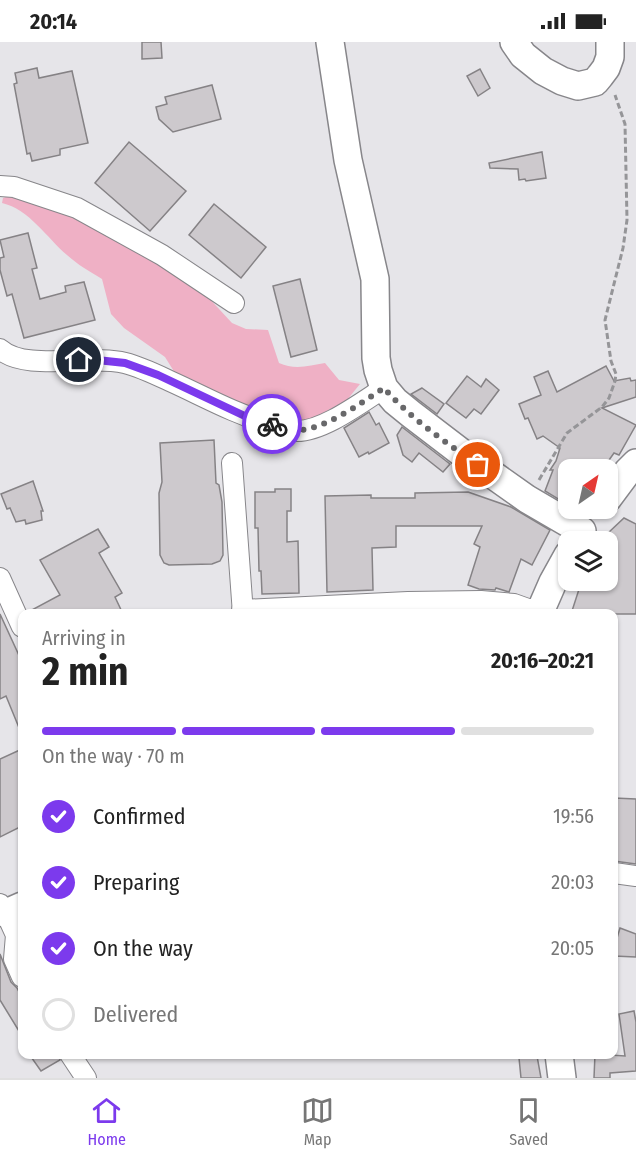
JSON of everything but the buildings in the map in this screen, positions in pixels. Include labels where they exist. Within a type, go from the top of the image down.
[{"type":"street","points":[[330,42],[348,160],[375,279],[376,358],[384,388],[395,401],[462,453],[572,531]]},
{"type":"street","points":[[514,42],[523,55],[543,71],[578,86],[595,82],[608,55]]},
{"type":"street","points":[[0,186],[14,187],[77,208],[162,255],[234,303]]},
{"type":"street","points":[[0,349],[23,360],[97,360],[125,363],[158,375],[249,418],[294,430],[313,429],[350,410],[384,388]]},
{"type":"street","points":[[232,463],[242,609]]},
{"type":"street","points":[[618,484],[636,463]]},
{"type":"street","points":[[541,609],[558,573]]},
{"type":"street","points":[[0,578],[18,618]]},
{"type":"street","points":[[292,609],[408,602],[481,602],[514,604],[528,609]]},
{"type":"street","points":[[618,874],[636,876]]},
{"type":"street","points":[[7,908],[15,935],[12,965]]},
{"type":"street","points":[[73,1059],[86,1078]]},
{"type":"street","points":[[560,1059],[562,1078]]},
{"type":"path","points":[[527,499],[567,433],[602,407],[609,398],[615,381],[616,374],[611,361],[605,320],[623,248],[627,220],[625,124],[608,55]]},
{"type":"shaded area","points":[[11,195],[61,211],[129,244],[207,296],[232,323],[246,329],[268,330],[279,363],[296,367],[325,363],[339,380],[360,384],[347,400],[314,418],[283,421],[266,416],[175,373],[165,357],[124,328],[111,314],[102,279],[71,259],[21,211],[2,203],[3,198]]},
{"type":"way so far","points":[[272,424],[294,430],[313,429],[350,410],[384,388],[395,401],[478,465]]},
{"type":"route","points":[[79,360],[125,363],[158,375],[249,418],[272,424]]}]
